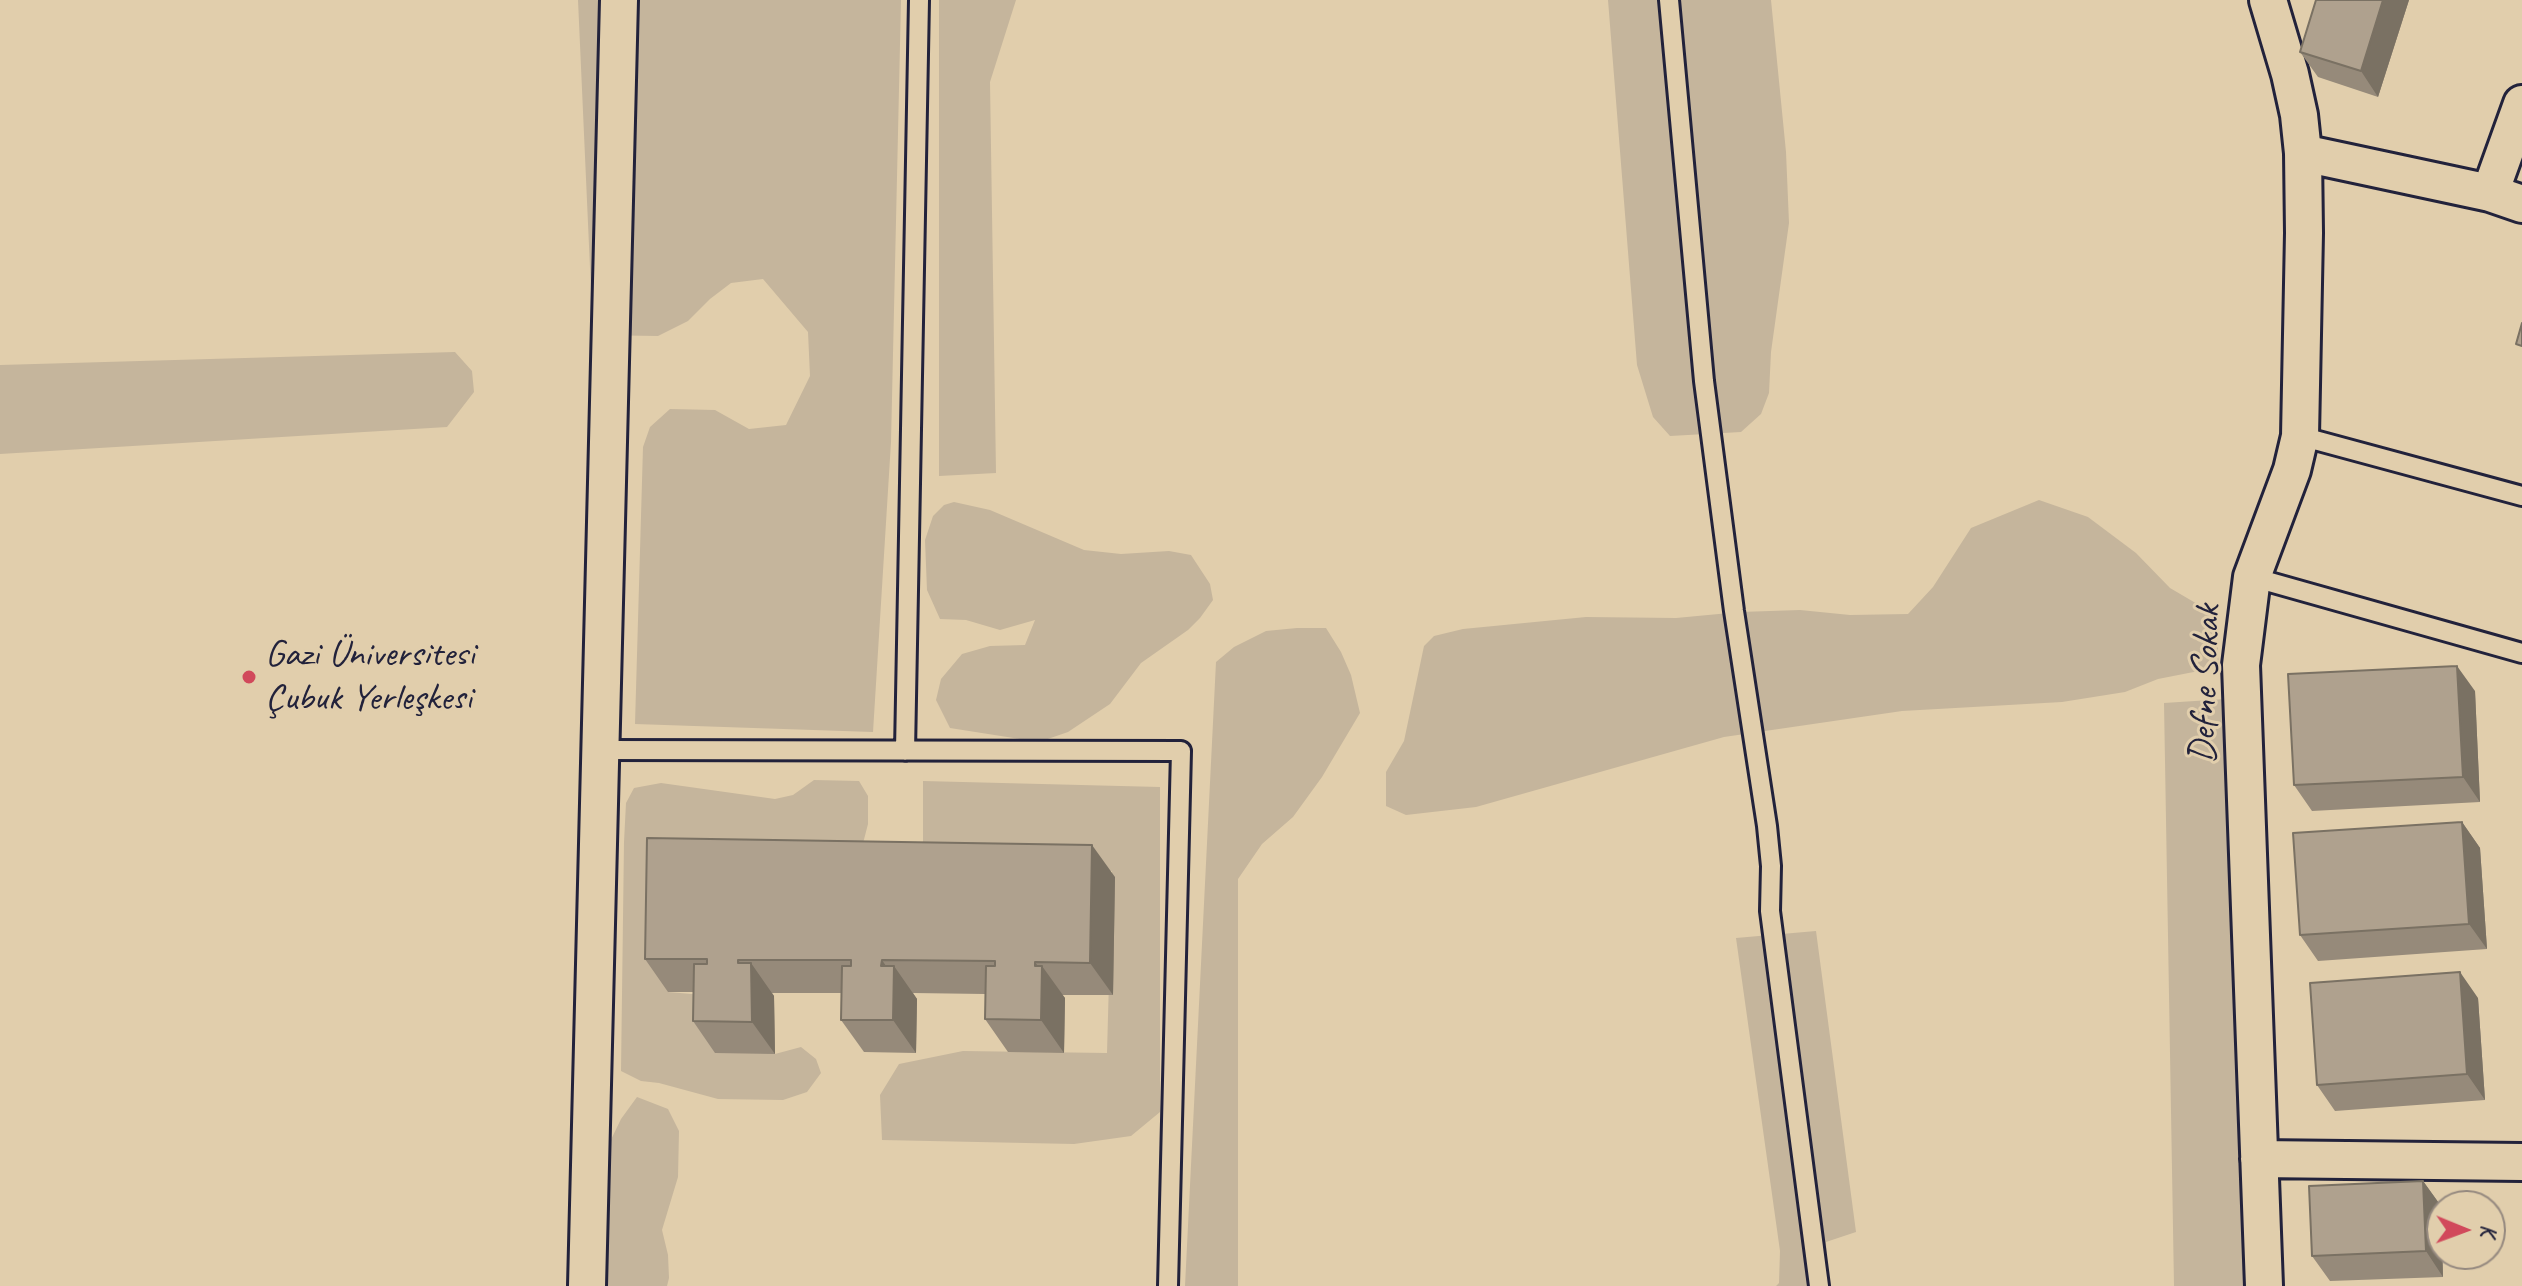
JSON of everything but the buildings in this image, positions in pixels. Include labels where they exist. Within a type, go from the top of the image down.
[{"type":"street","points":[[587,1286],[619,0]]},
{"type":"street","name":"Defne Sokak","points":[[2264,1286],[2241,665],[2252,577],[2292,470],[2300,436],[2304,248],[2303,153],[2299,115],[2268,0]]},
{"type":"street","points":[[2303,153],[2506,199],[2522,104]]},
{"type":"street","points":[[2259,1159],[2522,1162]]},
{"type":"lane","points":[[905,751],[919,0]]},
{"type":"lane","points":[[1669,0],[1704,381],[1734,611],[1767,826],[1771,866],[1770,911],[1819,1286]]},
{"type":"lane","points":[[2300,436],[2522,496]]},
{"type":"lane","points":[[2252,577],[2522,653]]},
{"type":"lane","points":[[601,750],[1181,751],[1168,1286]]},
{"type":"shaded area","points":[[578,0],[901,0],[891,442],[873,732],[635,724],[643,447],[650,427],[670,409],[715,410],[749,429],[786,425],[810,376],[808,332],[763,279],[731,283],[688,321],[658,336],[593,335]]},
{"type":"shaded area","points":[[939,0],[1016,0],[990,82],[996,473],[939,476]]},
{"type":"shaded area","points":[[1608,0],[1771,0],[1786,152],[1789,223],[1771,352],[1769,393],[1761,414],[1741,432],[1670,436],[1653,417],[1637,365]]},
{"type":"shaded area","points":[[455,352],[472,371],[474,392],[447,427],[0,454],[0,365]]},
{"type":"shaded area","points":[[2039,500],[2088,517],[2136,553],[2170,588],[2216,615],[2219,667],[2158,679],[2125,692],[2062,702],[1902,711],[1724,737],[1476,807],[1406,815],[1386,806],[1386,772],[1404,741],[1424,646],[1434,636],[1463,629],[1586,617],[1676,618],[1800,610],[1850,615],[1908,614],[1933,587],[1971,528]]},
{"type":"shaded area","points":[[954,502],[990,510],[1084,550],[1121,554],[1169,551],[1191,555],[1210,584],[1213,600],[1188,630],[1141,663],[1110,704],[1068,732],[1039,742],[950,728],[936,700],[941,679],[962,654],[990,646],[1025,645],[1035,620],[1000,630],[966,620],[940,619],[927,590],[925,540],[933,516],[944,505]]},
{"type":"shaded area","points":[[1326,628],[1351,675],[1360,713],[1322,777],[1293,817],[1262,844],[1238,879],[1238,1286],[1185,1286],[1216,662],[1234,647],[1266,631]]},
{"type":"shaded area","points":[[2226,699],[2236,1052],[2250,1286],[2174,1286],[2164,703]]},
{"type":"shaded area","points":[[814,780],[859,781],[868,796],[868,824],[861,851],[668,992],[716,996],[775,1054],[801,1047],[816,1059],[821,1073],[807,1092],[783,1100],[718,1099],[641,1081],[621,1071],[624,842],[626,803],[634,788],[661,783],[775,799],[793,795]]},
{"type":"shaded area","points":[[923,781],[1160,787],[1160,1112],[1131,1136],[1074,1144],[882,1140],[880,1095],[899,1064],[963,1051],[1107,1053],[1112,871],[923,868]]},
{"type":"shaded area","points":[[1816,931],[1856,1232],[1826,1242],[1828,1286],[1776,1286],[1779,1283],[1780,1251],[1736,938]]},
{"type":"shaded area","points":[[637,1097],[668,1109],[679,1131],[678,1177],[662,1230],[669,1278],[667,1286],[604,1286],[606,1150],[621,1119]]},
{"type":"place","name":"Gazi Üniversitesi Çubuk Yerleşkesi","points":[[249,677]]}]
